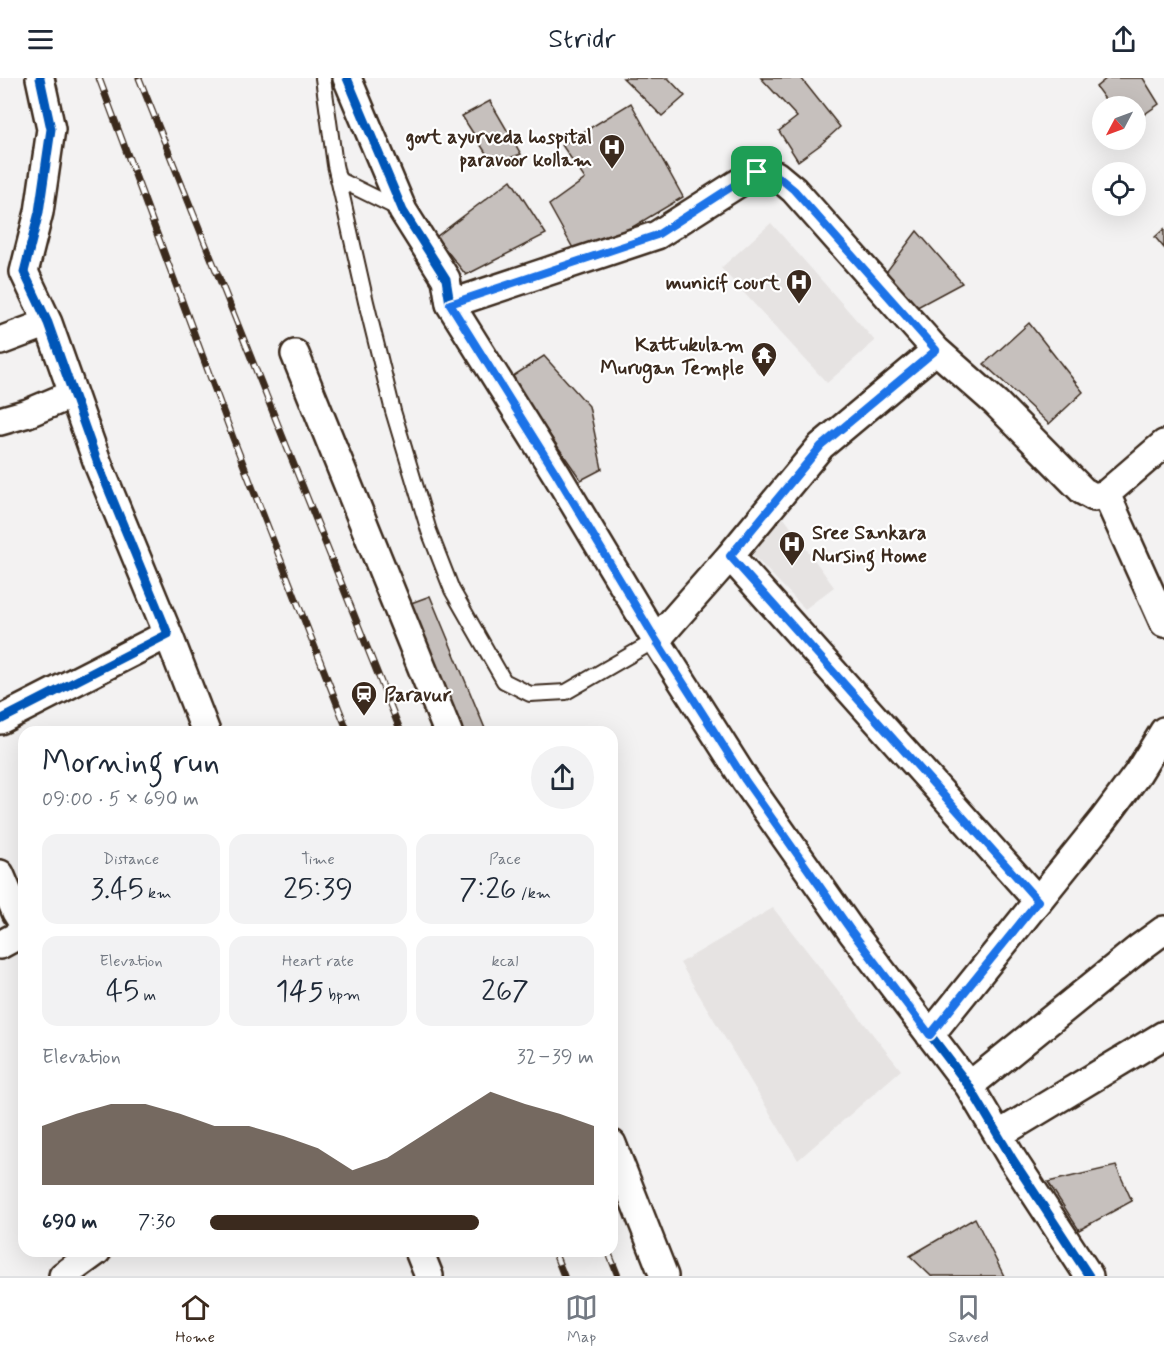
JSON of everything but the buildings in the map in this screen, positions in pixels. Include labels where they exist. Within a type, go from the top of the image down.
[{"type":"street","points":[[40,78],[51,129],[39,212],[24,272],[48,323],[98,464],[204,726]]},
{"type":"street","points":[[347,78],[403,211],[446,279],[450,304],[557,475],[656,640],[745,780],[852,932],[969,1086],[1013,1160],[1089,1276]]},
{"type":"street","points":[[450,304],[657,235],[757,172],[776,175],[794,190],[936,350],[996,403],[1083,491],[1094,497],[1106,494],[1164,444]]},
{"type":"street","points":[[0,341],[48,323]]},
{"type":"street","points":[[656,640],[730,556],[821,446],[936,350]]},
{"type":"street","points":[[295,354],[446,726]]},
{"type":"street","points":[[0,421],[28,413],[73,394]]},
{"type":"street","points":[[1106,494],[1164,623]]},
{"type":"street","points":[[730,556],[1038,901]]},
{"type":"street","points":[[0,720],[168,634]]},
{"type":"street","points":[[930,1035],[1124,792],[1164,731]]},
{"type":"street","points":[[0,874],[18,911]]},
{"type":"street","points":[[0,945],[18,924]]},
{"type":"street","points":[[969,1086],[1164,930]]},
{"type":"street","points":[[998,1135],[1164,1035]]},
{"type":"street","points":[[618,1159],[664,1276]]},
{"type":"street","points":[[63,1276],[89,1257]]},
{"type":"street","points":[[421,1257],[429,1276]]},
{"type":"lane","points":[[323,78],[338,179],[366,302],[393,411],[429,531],[452,590],[504,681],[530,694],[566,692],[656,640]]},
{"type":"lane","points":[[338,179],[403,211]]},
{"type":"shaded area","name":"municif court","points":[[771,223],[875,341],[827,383],[721,268]]},
{"type":"shaded area","name":"Sree Sankara Nursing Home","points":[[784,518],[834,587],[805,609],[744,546]]},
{"type":"shaded area","points":[[773,908],[901,1070],[798,1160],[680,963]]},
{"type":"railway","points":[[99,78],[233,438],[346,726]]},
{"type":"railway","points":[[139,78],[399,726]]},
{"type":"railway","points":[[556,1257],[564,1276]]},
{"type":"railway","points":[[610,1257],[618,1276]]},
{"type":"cycle path","points":[[0,720],[168,634],[98,464],[48,323],[24,272],[39,212],[51,129],[40,78]]},
{"type":"cycle path","points":[[347,78],[403,211],[446,279],[450,304],[557,475],[656,640],[745,780],[852,932],[969,1086],[1013,1160],[1089,1276]]},
{"type":"place","name":"govt ayurveda hospital paravoor kollam","points":[[612,170]]},
{"type":"place","name":"municif court","points":[[799,305]]},
{"type":"place","name":"Kattukulam Murugan Temple","points":[[764,378]]},
{"type":"place","name":"Sree Sankara Nursing Home","points":[[792,567]]},
{"type":"place","name":"Paravur","points":[[364,717]]},
{"type":"route","points":[[757,172],[776,175],[794,190],[936,350],[821,446],[730,556],[1038,901],[930,1035],[852,932],[745,780],[656,640],[557,475],[450,304],[657,235],[757,172]]}]
